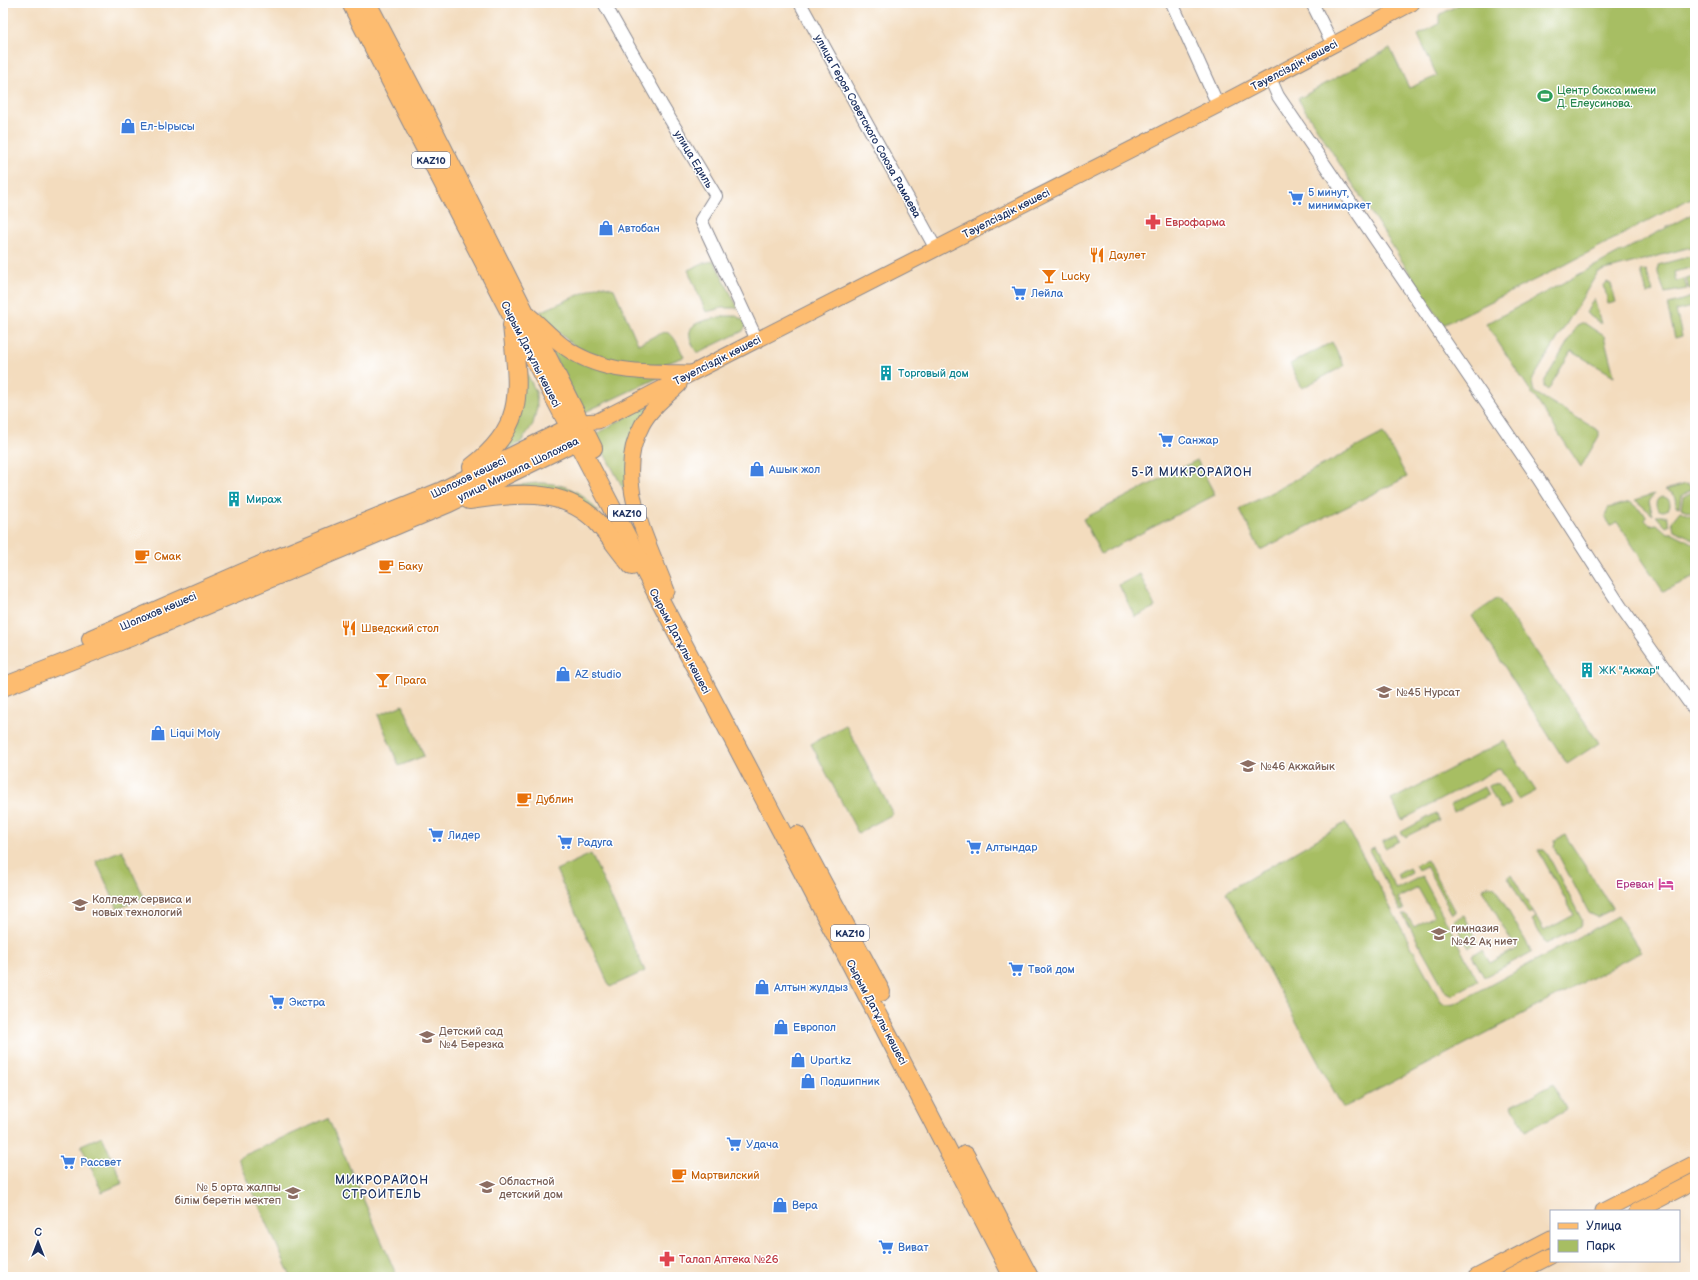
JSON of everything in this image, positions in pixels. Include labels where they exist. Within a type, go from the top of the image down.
[{"type":"highway","name":"Сырым Датұлы көшесі","points":[[351,3],[518,314],[728,719],[1013,1277]]},
{"type":"highway","name":"Сырым Датұлы көшесі","points":[[367,3],[435,134],[518,314]]},
{"type":"highway","points":[[445,497],[499,443],[512,418],[517,389],[518,314]]},
{"type":"highway","name":"Шолохов көшесі","points":[[3,687],[138,634],[350,544],[578,432]]},
{"type":"highway","points":[[445,497],[526,494],[556,497],[581,509],[596,521],[662,594]]},
{"type":"highway","name":"Шолохов көшесі","points":[[3,674],[133,622],[366,522],[445,497]]},
{"type":"highway","name":"Сырым Датұлы көшесі","points":[[728,719],[864,959],[1029,1277]]},
{"type":"main road","name":"Тәуелсіздік көшесі","points":[[578,432],[1218,105],[1412,3]]},
{"type":"main road","points":[[518,314],[542,325],[561,344],[596,364],[626,371],[691,373]]},
{"type":"main road","points":[[662,594],[633,500],[629,474],[630,458],[634,442],[642,424],[654,409],[691,373]]},
{"type":"main road","points":[[1605,1210],[1695,1163]]},
{"type":"main road","points":[[1639,1210],[1695,1181]]},
{"type":"main road","points":[[1476,1277],[1550,1239]]},
{"type":"main road","points":[[1516,1276],[1550,1257]]},
{"type":"street","name":"улица Едиль","points":[[604,3],[661,104],[716,196],[701,220],[757,340]]},
{"type":"street","name":"улица Героя Советского Союза Рамаева","points":[[800,3],[936,249]]},
{"type":"street","points":[[1172,3],[1218,105]]},
{"type":"street","points":[[1312,3],[1333,45]]},
{"type":"street","points":[[1270,78],[1278,96],[1538,478],[1621,607],[1695,711]]},
{"type":"street","points":[[1510,1259],[1516,1276]]},
{"type":"green space","points":[[1462,3],[1695,3],[1695,196],[1563,266],[1443,325],[1298,99],[1390,48],[1409,88],[1437,76],[1418,35],[1439,24],[1439,15]]},
{"type":"green space","points":[[1694,213],[1695,246],[1598,272],[1533,379],[1532,383],[1534,392],[1599,431],[1599,436],[1581,467],[1486,324]]},
{"type":"green space","points":[[1695,255],[1695,287],[1689,289],[1686,278],[1694,276],[1691,268],[1674,272],[1676,281],[1684,279],[1687,289],[1665,293],[1658,273],[1658,265]]},
{"type":"green space","points":[[714,261],[738,308],[722,308],[706,312],[688,270],[703,263]]},
{"type":"green space","points":[[1646,270],[1653,291],[1647,294],[1641,271]]},
{"type":"green space","points":[[1607,282],[1611,284],[1616,302],[1608,304],[1604,285]]},
{"type":"green space","points":[[601,285],[614,289],[638,344],[656,335],[667,332],[671,334],[684,357],[665,364],[645,367],[586,355],[547,323],[540,312]]},
{"type":"green space","points":[[1695,296],[1695,306],[1676,311],[1682,336],[1675,338],[1668,309],[1669,304]]},
{"type":"green space","points":[[1594,298],[1601,324],[1586,313]]},
{"type":"green space","points":[[725,316],[736,316],[743,320],[746,325],[743,331],[697,353],[690,335],[691,329],[694,325],[700,322]]},
{"type":"green space","points":[[1584,323],[1604,336],[1614,376],[1571,351],[1548,390],[1544,387],[1544,382],[1577,326]]},
{"type":"green space","points":[[540,329],[559,349],[664,375],[583,413]]},
{"type":"green space","points":[[1332,342],[1344,366],[1302,388],[1290,364]]},
{"type":"green space","points":[[519,357],[536,392],[537,407],[533,424],[521,442],[483,463],[495,454]]},
{"type":"green space","points":[[661,398],[649,408],[628,497],[594,435]]},
{"type":"green space","points":[[1383,433],[1407,477],[1260,550],[1240,509]]},
{"type":"green space","points":[[1197,460],[1215,495],[1101,554],[1083,519]]},
{"type":"green space","points":[[548,483],[572,490],[586,499],[598,512],[509,486]]},
{"type":"green space","points":[[1686,484],[1693,488],[1681,496],[1679,507],[1676,506],[1675,496],[1671,492],[1665,490]]},
{"type":"green space","points":[[1695,490],[1695,509],[1691,512],[1681,508],[1683,497]]},
{"type":"green space","points":[[1654,494],[1649,502],[1653,515],[1635,500]]},
{"type":"green space","points":[[1663,497],[1668,499],[1670,504],[1668,509],[1663,511],[1658,509],[1656,504],[1658,499]]},
{"type":"green space","points":[[1630,502],[1646,515],[1645,520],[1650,525],[1657,524],[1667,533],[1673,533],[1695,544],[1695,577],[1663,591],[1617,522],[1611,526],[1605,517],[1608,508]]},
{"type":"green space","points":[[1680,511],[1695,516],[1695,540],[1674,530],[1672,521]]},
{"type":"green space","points":[[1656,516],[1667,516],[1670,525],[1666,527]]},
{"type":"green space","points":[[1140,574],[1155,607],[1135,617],[1119,585]]},
{"type":"green space","points":[[1498,598],[1599,743],[1567,764],[1472,616]]},
{"type":"green space","points":[[403,705],[424,756],[399,766],[378,715]]},
{"type":"green space","points":[[846,725],[893,814],[858,833],[811,744]]},
{"type":"green space","points":[[1504,741],[1536,791],[1519,800],[1500,768],[1402,820],[1391,800]]},
{"type":"green space","points":[[1494,783],[1499,784],[1511,804],[1501,810],[1488,785]]},
{"type":"green space","points":[[1484,787],[1488,795],[1454,812],[1450,805]]},
{"type":"green space","points":[[1436,813],[1439,820],[1405,837],[1401,832]]},
{"type":"green space","points":[[1345,823],[1441,1002],[1445,1005],[1455,1004],[1618,916],[1641,952],[1343,1108],[1226,892]]},
{"type":"green space","points":[[1396,835],[1399,841],[1385,848],[1382,842]]},
{"type":"green space","points":[[1565,835],[1613,909],[1597,917],[1589,913],[1554,847],[1555,840]]},
{"type":"green space","points":[[1374,847],[1396,889],[1422,876],[1478,981],[1452,995],[1446,992],[1403,915],[1406,914],[1414,927],[1434,916],[1418,888],[1398,898],[1404,910],[1401,911],[1369,850]]},
{"type":"green space","points":[[122,850],[144,897],[118,909],[96,861]]},
{"type":"green space","points":[[1538,850],[1544,850],[1547,853],[1582,920],[1580,927],[1546,944],[1532,920],[1536,917],[1544,931],[1574,915]]},
{"type":"green space","points":[[591,854],[645,971],[610,987],[556,870]]},
{"type":"green space","points":[[1427,860],[1455,912],[1452,914],[1426,866],[1418,870],[1415,865]]},
{"type":"green space","points":[[1409,868],[1412,873],[1400,879],[1398,874]]},
{"type":"green space","points":[[1511,874],[1533,912],[1529,915],[1508,877]]},
{"type":"green space","points":[[1489,885],[1494,886],[1532,952],[1484,977],[1472,955],[1482,950],[1490,963],[1516,949],[1482,889]]},
{"type":"green space","points":[[1464,915],[1478,942],[1468,947],[1454,920]]},
{"type":"green space","points":[[1553,1084],[1566,1109],[1526,1131],[1512,1106]]},
{"type":"green space","points":[[328,1118],[396,1274],[388,1277],[291,1277],[238,1158]]},
{"type":"green space","points":[[102,1136],[123,1183],[102,1192],[81,1145]]},
{"type":"place","name":"Центр бокса имени Д. Елеусинова.","points":[[1545,96]]},
{"type":"place","name":"Ел-Ырысы","points":[[128,126]]},
{"type":"place","name":"5 минут, минимаркет","points":[[1296,198]]},
{"type":"place","name":"Еврофарма","points":[[1153,222]]},
{"type":"place","name":"Автобан","points":[[606,228]]},
{"type":"place","name":"Даулет","points":[[1097,255]]},
{"type":"place","name":"Lucky","points":[[1049,276]]},
{"type":"place","name":"Лейла","points":[[1019,293]]},
{"type":"place","name":"Торговый дом","points":[[886,373]]},
{"type":"place","name":"Санжар","points":[[1166,440]]},
{"type":"place","name":"Ашык жол","points":[[757,469]]},
{"type":"place","name":"Мираж","points":[[234,499]]},
{"type":"place","name":"Смак","points":[[142,556]]},
{"type":"place","name":"Баку","points":[[386,566]]},
{"type":"place","name":"Шведский стол","points":[[349,628]]},
{"type":"place","name":"ЖК \"Акжар\"","points":[[1587,670]]},
{"type":"place","name":"AZ studio","points":[[563,674]]},
{"type":"place","name":"Прага","points":[[383,680]]},
{"type":"place","name":"№45 Нурсат","points":[[1384,692]]},
{"type":"place","name":"Liqui Moly","points":[[158,733]]},
{"type":"place","name":"№46 Акжайык","points":[[1248,766]]},
{"type":"place","name":"Дублин","points":[[524,799]]},
{"type":"place","name":"Лидер","points":[[436,835]]},
{"type":"place","name":"Радуга","points":[[565,842]]},
{"type":"place","name":"Алтындар","points":[[974,847]]},
{"type":"place","name":"Ереван","points":[[1666,884]]},
{"type":"place","name":"Колледж сервиса и новых технологий","points":[[80,905]]},
{"type":"place","name":"гимназия №42 Ақ ниет","points":[[1439,934]]},
{"type":"place","name":"Твой дом","points":[[1016,969]]},
{"type":"place","name":"Алтын жулдыз","points":[[762,987]]},
{"type":"place","name":"Экстра","points":[[277,1002]]},
{"type":"place","name":"Европол","points":[[781,1027]]},
{"type":"place","name":"Детский сад №4 Березка","points":[[427,1037]]},
{"type":"place","name":"Upart.kz","points":[[798,1060]]},
{"type":"place","name":"Подшипник","points":[[808,1081]]},
{"type":"place","name":"Удача","points":[[734,1144]]},
{"type":"place","name":"Рассвет","points":[[68,1162]]},
{"type":"place","name":"Мартвилский","points":[[679,1175]]},
{"type":"place","name":"Областной детский дом","points":[[487,1187]]},
{"type":"place","name":"№ 5 орта жалпы білім беретін мектеп","points":[[293,1193]]},
{"type":"place","name":"Вера","points":[[780,1205]]},
{"type":"place","name":"Виват","points":[[886,1247]]},
{"type":"place","name":"Талап Аптека №26","points":[[667,1259]]},
{"type":"district","name":"5-Й МИКРОРАЙОН","points":[[1192,472]]},
{"type":"district","name":"МИКРОРАЙОН СТРОИТЕЛЬ","points":[[382,1187]]}]
